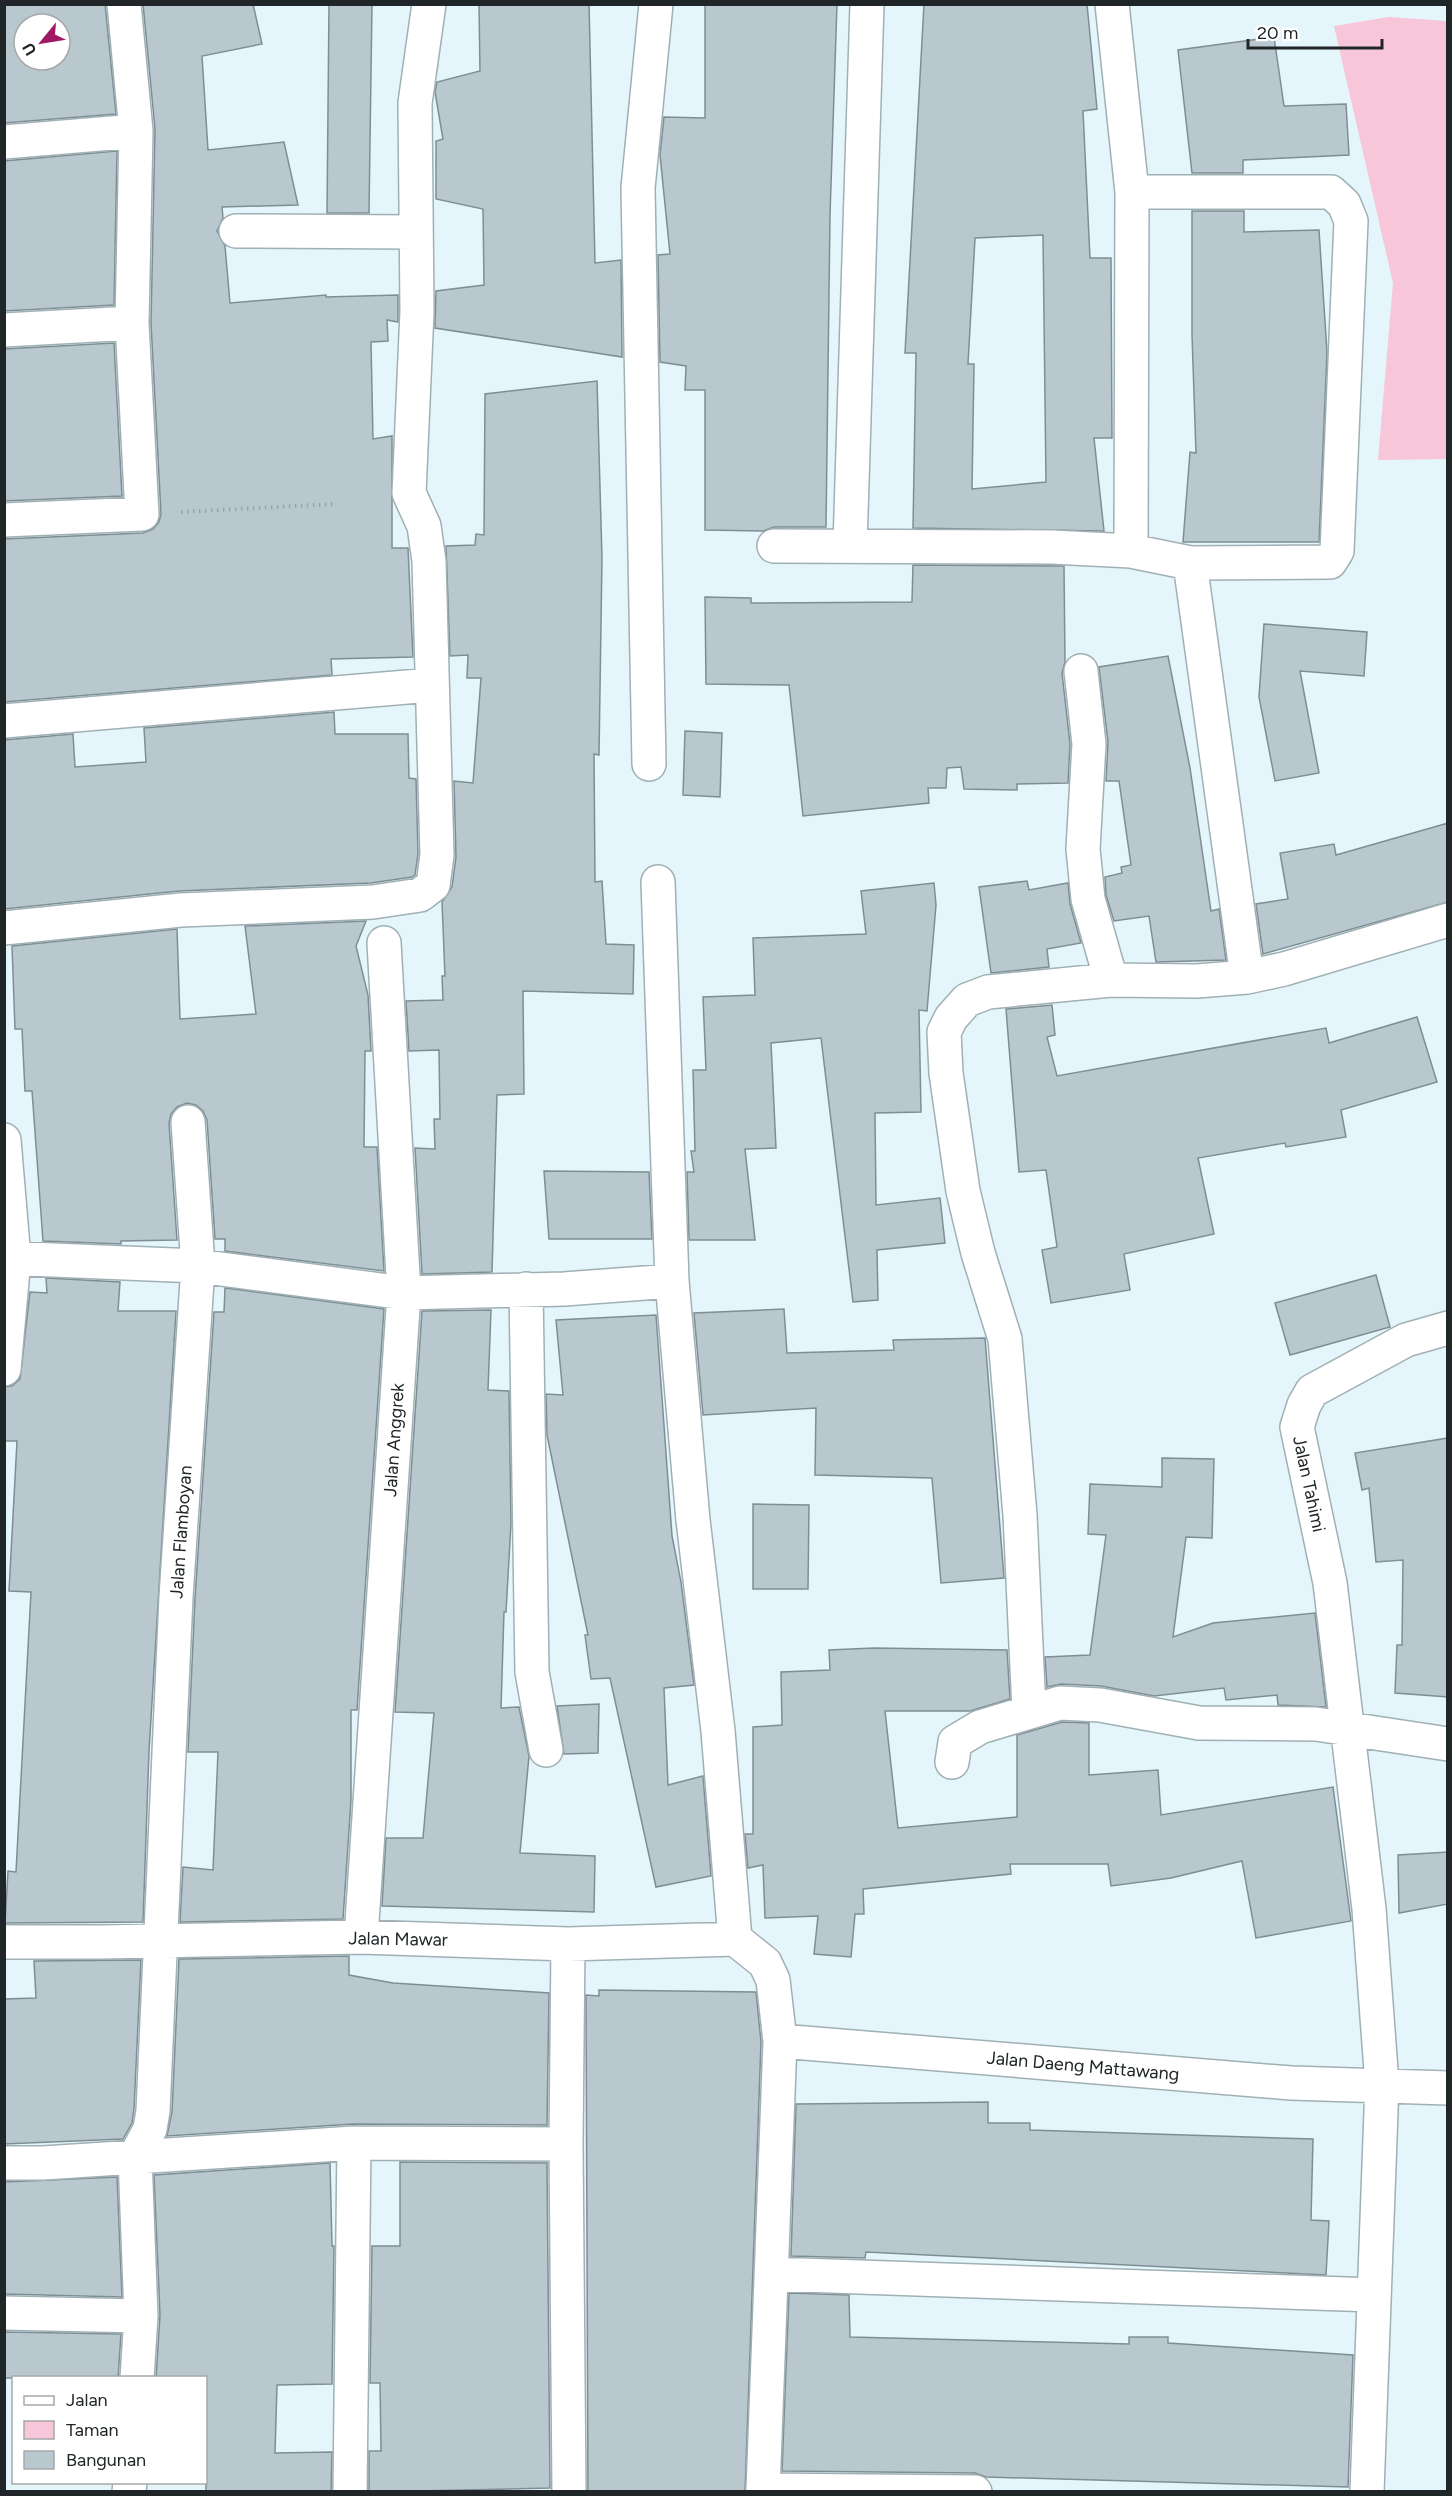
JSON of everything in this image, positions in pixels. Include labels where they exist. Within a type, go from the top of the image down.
[{"type":"street","points":[[4,520],[142,514],[132,323],[136,131],[124,4]]},
{"type":"street","points":[[4,928],[181,910],[373,902],[420,895],[433,885],[437,855],[429,561],[424,526],[409,493],[417,311],[415,103],[429,4]]},
{"type":"street","points":[[649,764],[639,188],[656,4]]},
{"type":"street","points":[[850,545],[867,4]]},
{"type":"street","points":[[1112,4],[1132,192],[1131,551]]},
{"type":"street","points":[[4,142],[136,131]]},
{"type":"street","points":[[774,546],[1052,547],[1131,551],[1190,563],[1330,562],[1334,559],[1337,551],[1351,221],[1344,204],[1331,192],[1132,192]]},
{"type":"street","points":[[236,231],[416,232]]},
{"type":"street","points":[[4,330],[132,323]]},
{"type":"street","points":[[1190,563],[1247,977]]},
{"type":"street","points":[[1081,671],[1089,744],[1083,849],[1089,899],[1111,980]]},
{"type":"street","points":[[4,722],[431,685]]},
{"type":"street","points":[[658,882],[672,1281],[693,1520],[718,1731],[735,1939],[765,1964],[773,1980],[780,2041],[773,2274],[763,2491],[975,2492]]},
{"type":"street","points":[[1029,1711],[1020,1515],[1005,1339],[978,1253],[963,1191],[946,1073],[944,1032],[951,1018],[967,1000],[988,992],[1111,980],[1197,981],[1247,977],[1284,969],[1448,920]]},
{"type":"street","name":"Jalan Anggrek","points":[[361,1937],[404,1293],[384,943]]},
{"type":"street","name":"Jalan Flamboyan","points":[[135,2157],[150,2129],[153,2111],[176,1597],[198,1266],[188,1122]]},
{"type":"street","points":[[4,1140],[9,1258],[4,1369]]},
{"type":"street","points":[[9,1258],[198,1266],[404,1293],[672,1281]]},
{"type":"street","points":[[526,1289],[532,1672],[546,1750]]},
{"type":"street","name":"Jalan Tahimi","points":[[1367,2492],[1382,2084],[1369,1909],[1345,1728],[1330,1583],[1297,1427],[1312,1391],[1406,1340],[1448,1328]]},
{"type":"street","points":[[952,1762],[955,1742],[980,1727],[1060,1703],[1100,1705],[1199,1723],[1316,1724],[1448,1744]]},
{"type":"street","name":"Jalan Mawar","points":[[4,1942],[161,1942],[361,1937],[568,1944],[735,1939]]},
{"type":"street","points":[[568,1944],[566,2144],[569,2492]]},
{"type":"street","name":"Jalan Daeng Mattawang","points":[[780,2041],[1291,2084],[1382,2084],[1448,2088]]},
{"type":"street","points":[[4,2163],[43,2163],[354,2143],[566,2144]]},
{"type":"street","points":[[350,2492],[354,2143]]},
{"type":"street","points":[[135,2157],[141,2316],[137,2376]]},
{"type":"street","points":[[773,2274],[1374,2295]]},
{"type":"street","points":[[4,2313],[141,2316]]},
{"type":"path","points":[[142,514],[334,504]]},
{"type":"green space","points":[[1389,17],[1447,21],[1447,459],[1378,460],[1393,283],[1334,26]]},
{"type":"building","points":[[4,4],[105,4],[116,114],[4,123]]},
{"type":"building","points":[[143,4],[253,4],[262,44],[202,56],[208,150],[284,142],[298,205],[222,207],[223,218],[217,231],[225,246],[230,303],[326,295],[326,297],[398,295],[398,322],[387,320],[388,341],[371,342],[373,439],[392,436],[392,548],[408,548],[413,657],[331,659],[332,675],[4,702],[4,539],[143,533],[153,529],[159,522],[161,514],[151,323],[155,129]]},
{"type":"building","points":[[329,4],[372,4],[369,213],[327,213]]},
{"type":"building","points":[[479,4],[589,4],[595,263],[621,260],[622,357],[435,328],[436,291],[484,285],[483,209],[436,199],[436,141],[443,139],[435,92],[437,82],[480,71]]},
{"type":"building","points":[[705,4],[837,4],[830,215],[826,527],[774,527],[763,531],[705,530],[705,390],[685,390],[686,366],[660,362],[658,255],[670,254],[660,155],[664,117],[705,118]]},
{"type":"building","points":[[924,4],[1087,4],[1097,109],[1083,111],[1090,258],[1111,258],[1112,438],[1094,438],[1104,531],[913,528],[916,353],[905,353]],"holes":[[[1043,235],[1046,482],[972,489],[974,364],[968,364],[975,238]]]},
{"type":"building","points":[[1274,37],[1284,106],[1346,104],[1349,155],[1243,160],[1243,173],[1192,173],[1178,50]]},
{"type":"building","points":[[117,151],[114,305],[4,311],[4,161]]},
{"type":"building","points":[[1192,211],[1244,211],[1244,232],[1319,230],[1327,352],[1319,542],[1183,542],[1190,452],[1196,453],[1192,335]]},
{"type":"building","points":[[114,343],[122,496],[4,501],[4,349]]},
{"type":"building","points":[[597,381],[602,558],[599,755],[594,754],[595,882],[602,881],[606,944],[634,945],[633,994],[523,991],[524,1094],[497,1095],[492,1272],[422,1274],[415,1148],[435,1149],[434,1119],[440,1119],[439,1050],[409,1051],[406,1001],[443,1000],[442,976],[445,976],[442,902],[452,887],[456,857],[454,781],[473,783],[481,678],[467,678],[468,655],[450,656],[446,546],[475,545],[476,534],[484,535],[485,394]]},
{"type":"building","points":[[913,565],[1064,566],[1065,662],[1062,673],[1070,744],[1068,783],[1017,784],[1017,790],[964,789],[961,767],[947,768],[946,788],[928,788],[929,803],[803,816],[789,685],[706,684],[705,597],[751,598],[751,603],[912,602]]},
{"type":"building","points":[[1264,624],[1367,632],[1364,676],[1300,671],[1319,773],[1275,781],[1259,697]]},
{"type":"building","points":[[1168,656],[1190,768],[1211,911],[1219,909],[1226,960],[1156,962],[1149,916],[1114,921],[1106,895],[1105,877],[1122,873],[1121,867],[1131,865],[1119,781],[1106,781],[1108,742],[1099,667]]},
{"type":"building","points":[[334,712],[335,734],[408,734],[409,778],[416,779],[418,854],[415,875],[412,877],[371,883],[179,891],[4,909],[4,740],[73,734],[75,767],[146,762],[144,728]]},
{"type":"building","points":[[685,731],[722,733],[720,797],[683,795]]},
{"type":"building","points":[[1448,823],[1448,902],[1263,954],[1256,904],[1288,899],[1280,853],[1334,844],[1336,855]]},
{"type":"building","points":[[1027,881],[1029,890],[1068,883],[1070,904],[1081,943],[1047,949],[1049,967],[991,973],[979,887]]},
{"type":"building","points":[[934,883],[936,905],[927,1011],[919,1010],[921,1112],[875,1113],[876,1205],[940,1198],[945,1243],[877,1250],[878,1300],[853,1302],[821,1038],[771,1043],[776,1148],[745,1149],[755,1240],[689,1240],[687,1172],[694,1172],[691,1151],[695,1151],[693,1070],[706,1070],[703,997],[755,995],[753,938],[866,934],[861,891]]},
{"type":"building","points":[[366,921],[356,946],[368,995],[371,1051],[365,1051],[364,1147],[377,1147],[384,1271],[225,1251],[225,1239],[215,1239],[207,1120],[203,1111],[196,1105],[187,1103],[177,1107],[171,1114],[169,1123],[177,1240],[121,1241],[121,1244],[43,1241],[32,1091],[25,1091],[22,1029],[15,1029],[12,946],[177,929],[180,1019],[256,1014],[245,926]]},
{"type":"building","points":[[1052,1005],[1055,1035],[1047,1037],[1057,1076],[1326,1028],[1329,1043],[1417,1017],[1437,1082],[1341,1110],[1346,1137],[1286,1147],[1285,1143],[1198,1158],[1214,1234],[1124,1254],[1130,1290],[1051,1303],[1042,1250],[1057,1247],[1046,1170],[1019,1172],[1006,1009]]},
{"type":"building","points":[[544,1171],[649,1172],[652,1239],[549,1239]]},
{"type":"building","points":[[1376,1275],[1390,1327],[1290,1355],[1275,1303]]},
{"type":"building","points":[[46,1278],[120,1282],[118,1311],[176,1311],[149,1751],[143,1922],[5,1923],[8,1871],[16,1872],[31,1592],[9,1591],[17,1441],[4,1441],[4,1387],[12,1386],[20,1379],[30,1292],[47,1293]]},
{"type":"building","points":[[225,1288],[384,1309],[357,1710],[351,1710],[351,1800],[343,1919],[180,1922],[183,1867],[213,1870],[218,1752],[188,1752],[195,1598],[214,1312],[224,1312]]},
{"type":"building","points":[[784,1309],[787,1353],[894,1350],[893,1340],[985,1338],[1004,1578],[941,1583],[932,1478],[815,1475],[816,1408],[703,1415],[694,1313]]},
{"type":"building","points":[[491,1310],[488,1390],[509,1391],[511,1523],[506,1612],[504,1612],[501,1708],[519,1707],[529,1756],[520,1853],[595,1856],[594,1912],[382,1906],[386,1838],[423,1838],[434,1713],[395,1712],[422,1311]]},
{"type":"building","points":[[656,1315],[672,1536],[681,1582],[694,1685],[664,1688],[668,1785],[703,1776],[711,1876],[656,1887],[610,1678],[591,1679],[585,1635],[588,1635],[547,1435],[546,1394],[563,1395],[556,1320]]},
{"type":"building","points":[[1448,1438],[1448,1697],[1395,1693],[1397,1645],[1402,1645],[1403,1560],[1376,1562],[1369,1488],[1362,1490],[1355,1453]]},
{"type":"building","points":[[1162,1458],[1214,1459],[1212,1538],[1186,1537],[1173,1637],[1213,1623],[1315,1613],[1326,1707],[1278,1705],[1277,1695],[1226,1700],[1224,1688],[1154,1696],[1101,1686],[1061,1684],[1047,1687],[1045,1657],[1090,1655],[1106,1535],[1088,1534],[1090,1484],[1162,1487]]},
{"type":"building","points":[[753,1504],[809,1505],[808,1589],[753,1589]]},
{"type":"building","points":[[874,1648],[1007,1650],[1010,1699],[970,1711],[885,1711],[898,1828],[1017,1817],[1017,1735],[1062,1722],[1089,1723],[1089,1775],[1158,1770],[1161,1815],[1333,1787],[1351,1921],[1256,1938],[1242,1861],[1171,1878],[1111,1886],[1108,1864],[1010,1864],[1011,1874],[863,1889],[864,1914],[855,1914],[851,1957],[814,1954],[818,1916],[765,1918],[763,1865],[748,1868],[745,1834],[753,1834],[753,1727],[782,1725],[781,1672],[830,1670],[829,1650]]},
{"type":"building","points":[[599,1704],[598,1753],[564,1754],[557,1706]]},
{"type":"building","points":[[1448,1852],[1448,1904],[1399,1913],[1398,1855]]},
{"type":"building","points":[[349,1956],[349,1975],[393,1983],[549,1993],[547,2125],[353,2124],[167,2136],[172,2112],[179,1959]]},
{"type":"building","points":[[141,1960],[134,2109],[132,2123],[123,2139],[4,2144],[4,1999],[36,1998],[34,1961]]},
{"type":"building","points":[[599,1990],[756,1992],[761,2042],[745,2492],[588,2492],[586,1995],[599,1996]]},
{"type":"building","points":[[988,2102],[988,2123],[1030,2123],[1030,2130],[1313,2139],[1311,2220],[1329,2221],[1326,2275],[866,2252],[865,2258],[791,2256],[796,2104]]},
{"type":"building","points":[[400,2162],[547,2163],[550,2488],[369,2492],[369,2451],[381,2451],[380,2383],[370,2383],[372,2246],[400,2246]]},
{"type":"building","points":[[330,2163],[332,2246],[334,2246],[332,2384],[277,2385],[275,2453],[332,2452],[331,2492],[206,2492],[207,2376],[156,2376],[160,2315],[154,2175]]},
{"type":"building","points":[[117,2177],[122,2297],[4,2294],[4,2182]]},
{"type":"building","points":[[789,2293],[849,2295],[850,2337],[1129,2344],[1129,2337],[1168,2337],[1168,2343],[1353,2355],[1348,2487],[986,2477],[975,2473],[782,2471]]},
{"type":"building","points":[[4,2332],[121,2334],[118,2376],[12,2376],[12,2378],[4,2378]]}]
